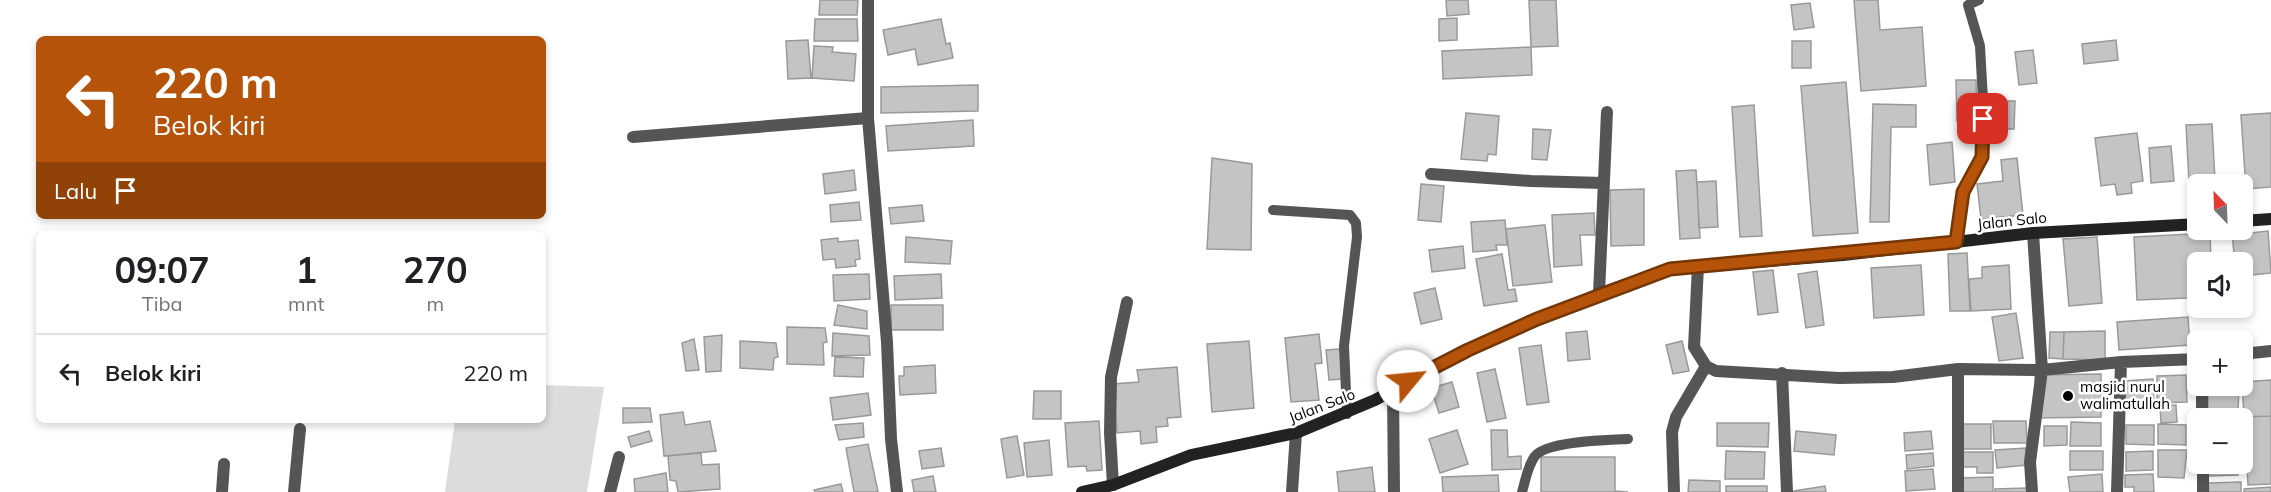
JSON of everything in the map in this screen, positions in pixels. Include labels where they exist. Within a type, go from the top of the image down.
[{"type":"street","points":[[868,0],[868,118],[882,272],[891,439],[897,492]]},
{"type":"street","points":[[1599,294],[1607,112]]},
{"type":"street","points":[[633,137],[868,118]]},
{"type":"street","points":[[1431,174],[1603,183]]},
{"type":"street","points":[[2253,220],[2271,219]]},
{"type":"street","name":"Jalan Salo","points":[[1082,492],[1113,485],[1191,455],[1296,434],[1347,414],[1468,350],[1599,294],[1670,269],[2033,233],[2187,225]]},
{"type":"street","points":[[2032,492],[2030,462],[2042,370],[2033,233]]},
{"type":"street","points":[[1698,266],[1694,347],[1706,366],[1716,371],[1839,378],[1893,377],[1958,369],[2042,370],[2121,362],[2187,359]]},
{"type":"street","points":[[1113,485],[1110,432],[1111,377],[1127,302]]},
{"type":"street","points":[[2253,353],[2271,351]]},
{"type":"street","points":[[2117,492],[2121,362]]},
{"type":"street","points":[[1674,492],[1672,432],[1676,417],[1706,366]]},
{"type":"street","points":[[1958,369],[1958,492]]},
{"type":"street","points":[[1782,374],[1787,492]]},
{"type":"street","points":[[1394,389],[1394,492]]},
{"type":"street","points":[[294,492],[300,429]]},
{"type":"street","points":[[1292,492],[1296,434]]},
{"type":"street","points":[[610,492],[619,457]]},
{"type":"street","points":[[222,492],[224,464]]},
{"type":"street","points":[[2203,474],[2203,492]]},
{"type":"lane","points":[[1956,242],[1963,192],[1982,157],[1983,100],[1980,46],[1965,2],[1979,0]]},
{"type":"lane","points":[[1273,210],[1350,215],[1356,223],[1357,237],[1344,346],[1347,414]]},
{"type":"lane","points":[[1522,492],[1527,471],[1536,455],[1544,450],[1584,442],[1628,439]]},
{"type":"shaded area","points":[[546,385],[604,387],[587,492],[445,492],[455,423],[546,423]]},
{"type":"building","points":[[820,0],[858,0],[857,15],[819,15]]},
{"type":"building","points":[[1446,0],[1468,0],[1469,14],[1447,16]]},
{"type":"building","points":[[1529,0],[1556,0],[1558,46],[1531,47]]},
{"type":"building","points":[[1854,0],[1878,0],[1880,30],[1922,27],[1926,86],[1861,91]]},
{"type":"building","points":[[1810,3],[1814,27],[1794,30],[1791,5]]},
{"type":"building","points":[[1457,18],[1457,40],[1439,41],[1439,19]]},
{"type":"building","points":[[815,19],[857,19],[858,41],[814,41]]},
{"type":"building","points":[[941,19],[946,44],[950,43],[953,58],[918,65],[915,49],[888,55],[883,30]]},
{"type":"building","points":[[808,40],[811,78],[788,79],[786,41]]},
{"type":"building","points":[[2116,40],[2118,60],[2084,64],[2082,44]]},
{"type":"building","points":[[1792,41],[1811,41],[1811,68],[1792,68]]},
{"type":"building","points":[[814,46],[833,47],[832,52],[856,54],[854,81],[812,78]]},
{"type":"building","points":[[1531,47],[1532,75],[1443,79],[1442,51]]},
{"type":"building","points":[[2033,50],[2037,83],[2019,85],[2015,52]]},
{"type":"building","points":[[1956,80],[1976,80],[1977,120],[1957,121]]},
{"type":"building","points":[[1846,82],[1858,233],[1813,236],[1801,86]]},
{"type":"building","points":[[978,85],[978,111],[881,113],[881,87]]},
{"type":"building","points":[[2001,101],[2015,101],[2014,129],[2000,129]]},
{"type":"building","points":[[1873,104],[1916,105],[1916,127],[1891,127],[1889,222],[1870,222]]},
{"type":"building","points":[[1754,105],[1762,236],[1740,237],[1732,107]]},
{"type":"building","points":[[1466,113],[1499,116],[1496,155],[1488,154],[1487,161],[1461,159]]},
{"type":"building","points":[[2271,113],[2271,187],[2253,188],[2253,174],[2245,174],[2241,115]]},
{"type":"building","points":[[973,120],[974,146],[888,151],[886,126]]},
{"type":"building","points":[[2212,124],[2215,174],[2189,174],[2186,125]]},
{"type":"building","points":[[1533,129],[1551,130],[1547,160],[1532,159]]},
{"type":"building","points":[[2137,133],[2143,181],[2131,183],[2132,193],[2117,195],[2115,184],[2101,186],[2095,138]]},
{"type":"building","points":[[1952,142],[1955,182],[1930,185],[1927,145]]},
{"type":"building","points":[[2171,146],[2174,181],[2151,183],[2149,148]]},
{"type":"building","points":[[1212,158],[1252,164],[1251,250],[1207,249]]},
{"type":"building","points":[[2017,158],[2023,215],[1981,219],[1977,184],[2003,181],[2001,160]]},
{"type":"building","points":[[854,170],[856,190],[825,194],[823,174]]},
{"type":"building","points":[[1696,170],[1700,238],[1680,239],[1676,171]]},
{"type":"building","points":[[1716,181],[1718,227],[1699,228],[1697,182]]},
{"type":"building","points":[[1421,184],[1444,186],[1441,222],[1418,220]]},
{"type":"building","points":[[1644,189],[1644,245],[1611,246],[1610,190]]},
{"type":"building","points":[[859,202],[861,220],[831,222],[830,205]]},
{"type":"building","points":[[922,205],[924,221],[891,224],[889,208]]},
{"type":"building","points":[[1594,213],[1595,235],[1580,235],[1582,265],[1554,267],[1552,215]]},
{"type":"building","points":[[1505,220],[1507,245],[1496,245],[1497,250],[1473,252],[1471,222]]},
{"type":"building","points":[[1545,225],[1552,282],[1513,286],[1506,229]]},
{"type":"building","points":[[2268,231],[2271,273],[2253,275],[2253,252],[2234,252],[2233,240],[2253,240],[2253,233]]},
{"type":"building","points":[[2187,234],[2187,240],[2210,240],[2211,252],[2187,252],[2187,298],[2137,300],[2134,237]]},
{"type":"building","points":[[906,237],[952,241],[950,264],[905,262]]},
{"type":"building","points":[[2097,237],[2102,303],[2069,306],[2063,239]]},
{"type":"building","points":[[838,238],[838,242],[858,240],[860,259],[855,260],[856,266],[836,268],[835,259],[823,260],[821,240]]},
{"type":"building","points":[[1463,246],[1465,268],[1432,272],[1429,250]]},
{"type":"building","points":[[1967,253],[1970,311],[1950,311],[1948,254]]},
{"type":"building","points":[[1502,254],[1508,290],[1515,289],[1517,301],[1484,306],[1476,259]]},
{"type":"building","points":[[1921,265],[1924,315],[1874,318],[1871,268]]},
{"type":"building","points":[[2009,265],[2011,309],[1971,311],[1969,279],[1982,278],[1982,267]]},
{"type":"building","points":[[1773,270],[1778,312],[1758,315],[1753,272]]},
{"type":"building","points":[[1817,271],[1824,325],[1806,328],[1798,274]]},
{"type":"building","points":[[869,274],[870,299],[834,301],[833,275]]},
{"type":"building","points":[[941,274],[942,298],[895,300],[894,276]]},
{"type":"building","points":[[1435,288],[1442,319],[1421,324],[1414,293]]},
{"type":"building","points":[[838,305],[867,311],[867,329],[834,325]]},
{"type":"building","points":[[891,305],[943,305],[943,330],[891,330]]},
{"type":"building","points":[[2016,313],[2023,358],[1999,361],[1992,317]]},
{"type":"building","points":[[2187,317],[2189,330],[2187,330],[2187,345],[2119,350],[2117,322]]},
{"type":"building","points":[[787,327],[825,328],[827,342],[823,343],[824,365],[787,364]]},
{"type":"building","points":[[1587,331],[1590,359],[1568,361],[1566,333]]},
{"type":"building","points":[[2105,331],[2105,360],[2063,359],[2064,332]]},
{"type":"building","points":[[2050,332],[2064,332],[2063,359],[2049,358]]},
{"type":"building","points":[[833,333],[869,336],[870,355],[832,356]]},
{"type":"building","points":[[1319,334],[1322,363],[1315,364],[1319,400],[1291,402],[1285,338]]},
{"type":"building","points":[[722,335],[721,371],[706,372],[704,337]]},
{"type":"building","points":[[694,339],[699,370],[686,371],[682,343]]},
{"type":"building","points":[[740,341],[776,343],[778,357],[774,358],[773,370],[740,368]]},
{"type":"building","points":[[1249,341],[1254,408],[1212,412],[1207,344]]},
{"type":"building","points":[[1682,341],[1689,371],[1673,374],[1666,345]]},
{"type":"building","points":[[1541,345],[1549,402],[1527,405],[1519,348]]},
{"type":"building","points":[[1340,349],[1343,379],[1329,380],[1326,350]]},
{"type":"building","points":[[835,357],[864,358],[863,377],[834,376]]},
{"type":"building","points":[[935,365],[936,393],[900,395],[899,376],[904,376],[904,367]]},
{"type":"building","points":[[1177,367],[1181,417],[1167,418],[1168,426],[1156,427],[1157,442],[1141,444],[1140,431],[1117,433],[1113,384],[1139,382],[1137,370]]},
{"type":"building","points":[[1495,369],[1506,418],[1487,422],[1477,373]]},
{"type":"building","name":"masjid nurul walimatullah","points":[[2101,374],[2101,417],[2036,418],[2035,375]]},
{"type":"building","points":[[2186,375],[2187,402],[2157,403],[2157,376]]},
{"type":"building","points":[[2153,379],[2154,400],[2141,401],[2141,405],[2126,406],[2124,381]]},
{"type":"building","points":[[2271,380],[2271,416],[2253,417],[2253,408],[2243,408],[2243,396],[2253,396],[2253,381]]},
{"type":"building","points":[[1452,382],[1459,407],[1439,413],[1431,388]]},
{"type":"building","points":[[1034,391],[1061,391],[1061,419],[1033,419]]},
{"type":"building","points":[[868,393],[871,415],[833,420],[830,398]]},
{"type":"building","points":[[2208,396],[2239,396],[2238,408],[2208,408]]},
{"type":"building","points":[[2176,405],[2177,422],[2161,423],[2160,406]]},
{"type":"building","points":[[623,408],[650,408],[652,422],[623,423]]},
{"type":"building","points":[[683,412],[685,425],[710,421],[716,451],[664,456],[660,415]]},
{"type":"building","points":[[2271,416],[2271,484],[2248,485],[2247,474],[2253,474],[2253,417]]},
{"type":"building","points":[[1099,421],[1102,470],[1087,471],[1086,466],[1068,467],[1065,423]]},
{"type":"building","points":[[1993,421],[2026,421],[2027,443],[1994,443]]},
{"type":"building","points":[[2071,422],[2101,423],[2101,446],[2070,446]]},
{"type":"building","points":[[863,423],[864,437],[839,440],[835,425]]},
{"type":"building","points":[[1717,423],[1769,423],[1768,447],[1717,446]]},
{"type":"building","points":[[1960,424],[1991,424],[1991,449],[1960,449]]},
{"type":"building","points":[[2158,424],[2186,425],[2186,445],[2158,444]]},
{"type":"building","points":[[2126,425],[2154,425],[2154,445],[2126,444]]},
{"type":"building","points":[[2044,426],[2067,426],[2067,445],[2044,446]]},
{"type":"building","points":[[1457,430],[1468,464],[1440,473],[1429,439]]},
{"type":"building","points":[[1491,430],[1507,430],[1508,457],[1521,456],[1521,469],[1492,470]]},
{"type":"building","points":[[649,431],[652,441],[631,447],[628,437]]},
{"type":"building","points":[[1796,431],[1836,435],[1834,455],[1794,451]]},
{"type":"building","points":[[1931,431],[1933,449],[1905,451],[1904,433]]},
{"type":"building","points":[[1017,436],[1024,475],[1007,478],[1001,439]]},
{"type":"building","points":[[1049,440],[1052,475],[1027,477],[1024,443]]},
{"type":"building","points":[[868,444],[878,492],[854,492],[846,448]]},
{"type":"building","points":[[941,448],[944,466],[922,469],[919,451]]},
{"type":"building","points":[[2026,448],[2027,465],[1997,468],[1995,450]]},
{"type":"building","points":[[2158,450],[2187,450],[2184,478],[2158,477]]},
{"type":"building","points":[[1726,451],[1765,452],[1764,479],[1725,479]]},
{"type":"building","points":[[2070,451],[2103,451],[2103,470],[2070,470]]},
{"type":"building","points":[[2153,451],[2153,470],[2126,471],[2126,452]]},
{"type":"building","points":[[1961,452],[1993,452],[1993,473],[1977,473],[1977,467],[1961,467]]},
{"type":"building","points":[[701,453],[702,465],[719,464],[720,489],[678,492],[676,481],[670,480],[668,456]]},
{"type":"building","points":[[1933,453],[1934,466],[1907,469],[1906,455]]},
{"type":"building","points":[[1541,457],[1615,457],[1615,491],[1628,492],[1541,492]]},
{"type":"building","points":[[1372,467],[1375,492],[1339,492],[1337,472]]},
{"type":"building","points":[[1933,469],[1935,489],[1906,491],[1905,471]]},
{"type":"building","points":[[666,473],[668,492],[635,492],[634,479]]},
{"type":"building","points":[[2102,474],[2103,492],[2070,492],[2068,477]]},
{"type":"building","points":[[2153,474],[2154,492],[2134,492],[2134,487],[2125,487],[2125,475]]},
{"type":"building","points":[[2208,474],[2238,475],[2208,476]]},
{"type":"building","points":[[1498,475],[1499,492],[1443,492],[1442,477]]},
{"type":"building","points":[[933,476],[936,492],[914,492],[912,480]]},
{"type":"building","points":[[1993,477],[1993,492],[1960,492],[1960,478]]},
{"type":"building","points":[[1689,480],[1720,481],[1720,492],[1688,492]]},
{"type":"building","points":[[2241,482],[2241,492],[2209,492],[2208,483]]},
{"type":"building","points":[[841,484],[843,492],[815,492],[814,490]]},
{"type":"building","points":[[1726,486],[1767,486],[1767,492],[1726,492]]},
{"type":"building","points":[[1825,486],[1826,492],[1794,492],[1794,491]]},
{"type":"building","points":[[2271,487],[2271,492],[2244,492],[2244,489]]},
{"type":"building","points":[[2027,488],[2027,492],[1995,492],[1995,489]]},
{"type":"place","name":"masjid nurul walimatullah","points":[[2068,396]]},
{"type":"route","points":[[1408,381],[1468,350],[1537,319],[1670,269],[1843,255],[1956,242],[1963,192],[1982,157],[1983,119]]}]
